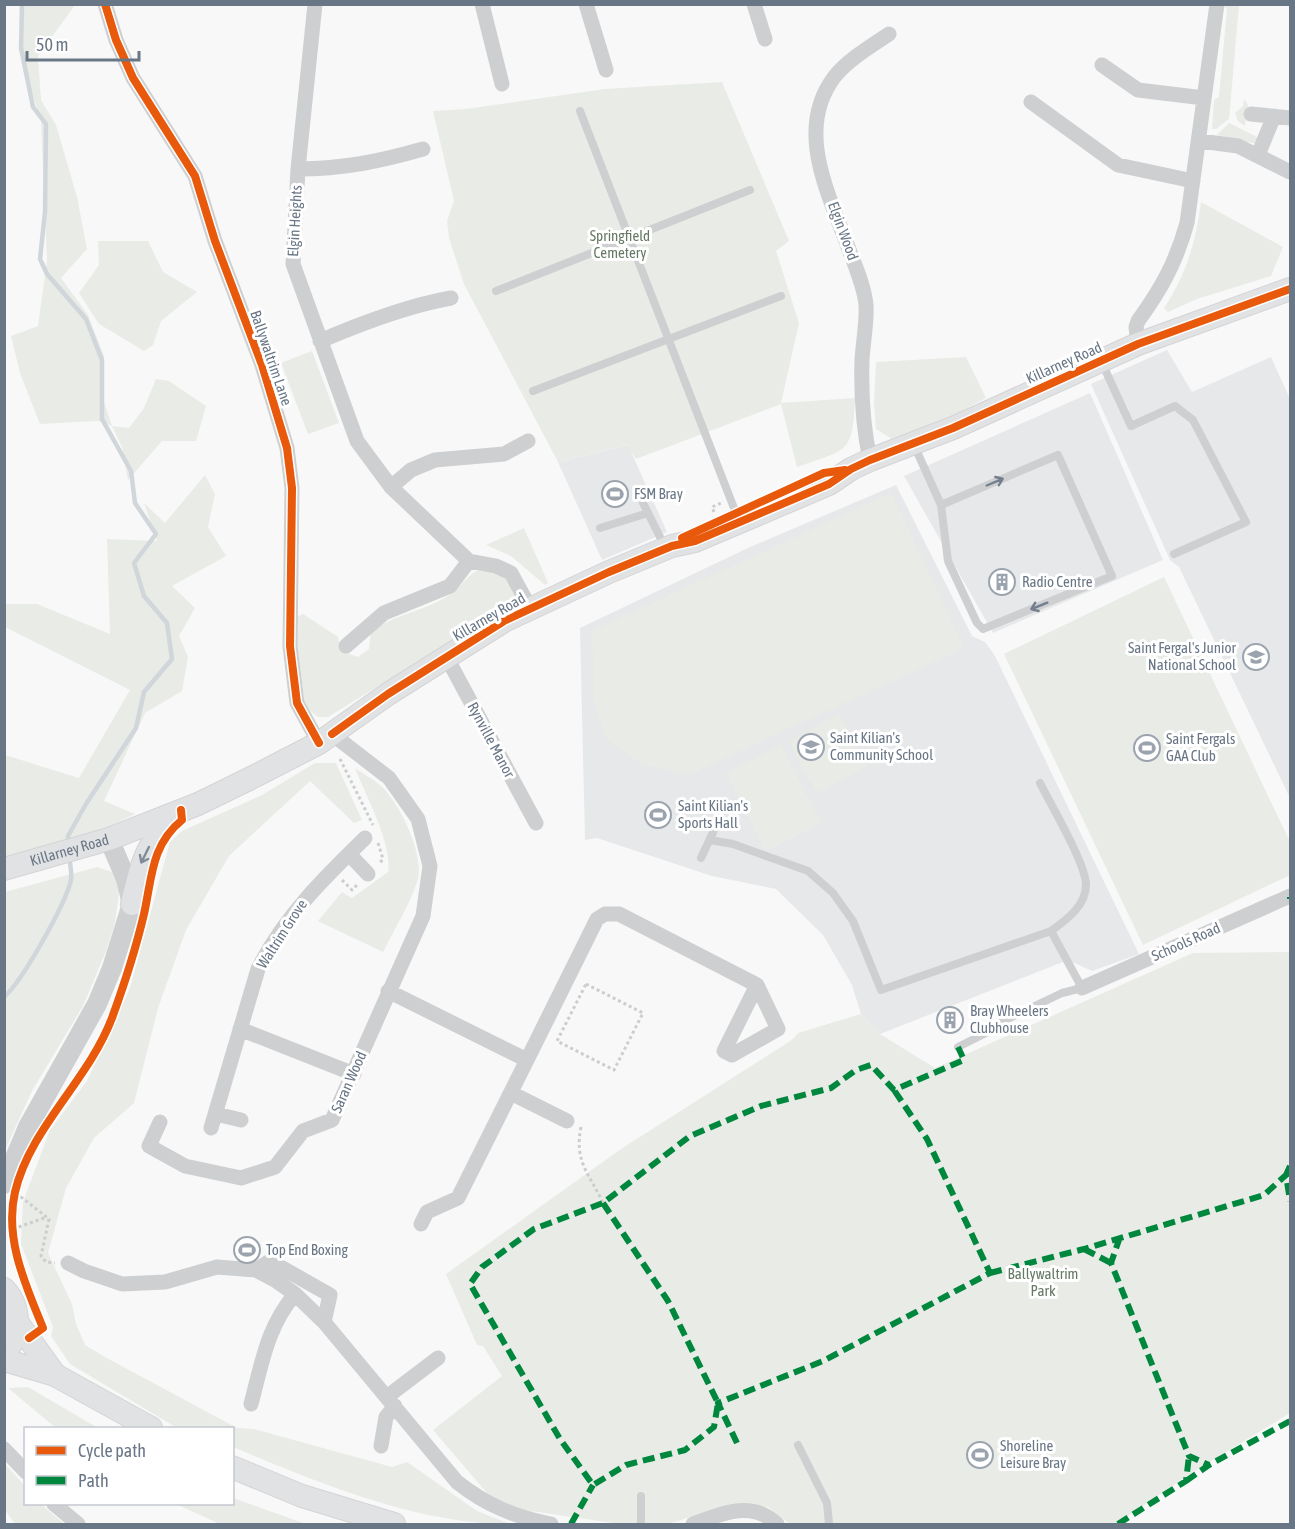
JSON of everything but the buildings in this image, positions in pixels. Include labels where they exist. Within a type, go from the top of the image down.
[{"type":"main road","name":"Killarney Road","points":[[4,869],[100,841],[175,813],[255,776],[325,739],[388,694],[504,621],[669,547],[689,532],[829,484],[861,464],[914,445],[1138,345],[1290,290]]},
{"type":"main road","points":[[132,904],[142,859],[155,837],[175,813]]},
{"type":"main road","points":[[4,1289],[15,1306],[17,1322],[15,1336],[4,1353]]},
{"type":"main road","points":[[17,1322],[56,1375]]},
{"type":"main road","points":[[4,1360],[56,1375],[149,1427]]},
{"type":"main road","points":[[234,1468],[302,1496],[394,1524]]},
{"type":"street","name":"Ballywaltrim Lane","points":[[105,4],[116,40],[133,78],[195,176],[214,241],[262,365],[287,448],[292,488],[290,646],[297,703],[325,739]]},
{"type":"street","name":"Elgin Heights","points":[[315,4],[298,169],[293,264],[357,441],[391,487],[469,561]]},
{"type":"street","points":[[482,4],[502,84]]},
{"type":"street","points":[[586,4],[606,70]]},
{"type":"street","points":[[754,4],[765,39]]},
{"type":"street","points":[[1138,345],[1136,327],[1138,321],[1166,281],[1180,247],[1200,141],[1217,4]]},
{"type":"street","name":"Elgin Wood","points":[[861,464],[865,435],[863,372],[866,305],[859,276],[822,176],[815,123],[819,102],[836,75],[889,34]]},
{"type":"street","points":[[1102,65],[1138,90],[1204,98]]},
{"type":"street","points":[[1031,102],[1118,165],[1193,181]]},
{"type":"street","points":[[1251,114],[1290,118]]},
{"type":"street","points":[[1258,155],[1274,116]]},
{"type":"street","points":[[1200,141],[1238,146],[1290,171]]},
{"type":"street","name":"Elgin Heights","points":[[298,169],[332,169],[366,165],[423,149]]},
{"type":"street","points":[[320,341],[357,325],[427,302],[451,298]]},
{"type":"street","points":[[391,487],[411,470],[435,460],[504,454],[528,441]]},
{"type":"street","points":[[346,646],[384,613],[450,586],[469,561],[496,566],[511,573],[530,608]]},
{"type":"street","name":"Rynville Manor","points":[[447,658],[536,823]]},
{"type":"street","name":"Saran Wood","points":[[160,1122],[149,1146],[185,1166],[241,1178],[275,1167],[303,1131],[332,1120],[423,916],[430,866],[418,819],[389,778],[325,739]]},
{"type":"street","name":"Waltrim Grove","points":[[241,1120],[214,1121],[264,956],[300,903],[365,838]]},
{"type":"street","points":[[13,1186],[28,1127],[97,1004],[112,968],[132,904],[126,879],[100,841]]},
{"type":"street","points":[[349,854],[368,874]]},
{"type":"street","name":"Schools Road","points":[[1082,988],[1290,896]]},
{"type":"street","points":[[421,1224],[428,1212],[458,1198],[597,919],[605,914],[619,914],[757,985]]},
{"type":"street","points":[[388,991],[527,1060]]},
{"type":"street","points":[[240,1029],[354,1074]]},
{"type":"street","points":[[511,1093],[574,1121]]},
{"type":"street","points":[[256,1270],[270,1261],[330,1295],[324,1322]]},
{"type":"street","points":[[68,1263],[104,1279],[132,1284],[165,1282],[217,1267],[256,1270],[295,1294],[324,1322],[457,1482],[477,1498],[497,1509],[551,1524]]},
{"type":"street","points":[[251,1404],[271,1328],[280,1312],[295,1294]]},
{"type":"street","points":[[381,1446],[386,1417],[392,1401],[438,1358]]},
{"type":"street","points":[[4,1449],[24,1470]]},
{"type":"street","points":[[56,1505],[78,1524]]},
{"type":"street","points":[[693,1524],[727,1511],[750,1510],[768,1515],[777,1524]]},
{"type":"lane","points":[[580,111],[737,517]]},
{"type":"lane","points":[[496,291],[750,190]]},
{"type":"lane","points":[[534,392],[782,296]]},
{"type":"lane","points":[[1101,362],[1131,426],[1175,406],[1193,420],[1246,522],[1174,554]]},
{"type":"lane","points":[[914,445],[941,505],[948,561],[977,623],[983,629],[1112,576],[1058,455],[941,505]]},
{"type":"lane","points":[[643,503],[669,547]]},
{"type":"lane","points":[[600,528],[648,513]]},
{"type":"lane","points":[[710,840],[733,844],[808,871],[833,893],[852,921],[881,990],[1051,932],[1069,918],[1082,902],[1086,885],[1081,866],[1040,783]]},
{"type":"lane","points":[[701,858],[716,826]]},
{"type":"lane","points":[[958,1047],[1024,1011],[1062,993],[1082,988],[1051,932]]},
{"type":"lane","points":[[798,1445],[827,1503],[829,1524]]},
{"type":"lane","points":[[641,1496],[641,1524]]},
{"type":"path","points":[[586,984],[643,1013],[614,1070],[557,1041],[586,984]]},
{"type":"path","points":[[574,1121],[577,1146],[584,1169],[603,1203]]},
{"type":"path","points":[[13,1186],[14,1204]]},
{"type":"path","points":[[13,1186],[50,1220],[40,1256],[46,1262],[54,1262],[58,1268],[68,1263]]},
{"type":"path","points":[[13,1216],[13,1241]]},
{"type":"path","points":[[13,1229],[47,1217]]},
{"type":"shaded area","points":[[1167,350],[1192,392],[1271,357],[1290,399],[1290,798],[1179,567],[1170,560],[1091,384]]},
{"type":"shaded area","points":[[1090,393],[1163,560],[993,633],[904,476]]},
{"type":"shaded area","points":[[628,445],[667,532],[602,560],[558,462]]},
{"type":"shaded area","name":"Saint Kilian's Community School","points":[[896,485],[972,636],[985,642],[995,656],[1139,954],[1092,971],[1068,960],[880,1034],[861,1014],[852,985],[823,935],[776,889],[712,876],[597,838],[585,840],[580,628],[750,547]]},
{"type":"green space","points":[[21,5],[75,5],[38,56],[41,100],[56,125],[77,197],[87,249],[61,278],[88,315],[104,356],[103,399],[112,426],[98,421],[40,424],[20,373],[11,336],[38,326],[47,260],[41,122],[21,56]]},
{"type":"green space","points":[[1223,5],[1239,5],[1229,119],[1216,129],[1212,129],[1214,100],[1219,97],[1227,9]]},
{"type":"green space","name":"Springfield Cemetery","points":[[722,82],[789,241],[776,251],[799,323],[781,403],[855,398],[849,440],[837,452],[797,467],[781,404],[636,459],[627,445],[558,462],[464,284],[449,238],[447,221],[454,201],[433,111],[466,109],[605,89]]},
{"type":"green space","points":[[1244,99],[1248,105],[1245,126],[1238,121],[1235,113],[1243,106]]},
{"type":"green space","points":[[1229,123],[1259,138],[1257,144],[1217,135]]},
{"type":"green space","points":[[1201,202],[1283,247],[1271,276],[1197,299],[1168,312],[1164,308],[1189,258]]},
{"type":"green space","points":[[98,241],[148,241],[163,272],[197,292],[161,321],[153,345],[144,351],[99,324],[79,293],[99,265]]},
{"type":"green space","points":[[312,351],[339,423],[308,434],[281,363]]},
{"type":"green space","points":[[966,357],[986,398],[948,418],[892,439],[876,429],[874,403],[876,362]]},
{"type":"green space","points":[[156,379],[169,381],[206,406],[196,441],[162,441],[128,480],[122,447],[112,426],[129,428],[144,408]]},
{"type":"green space","points":[[205,475],[215,494],[208,527],[226,556],[172,586],[195,608],[179,636],[188,657],[182,691],[145,713],[104,801],[135,814],[97,832],[5,860],[5,755],[79,778],[130,690],[7,628],[5,604],[37,604],[110,634],[107,539],[157,541],[144,503],[165,523]]},
{"type":"green space","points":[[891,493],[964,648],[690,774],[641,764],[606,738],[594,702],[592,631]]},
{"type":"green space","points":[[524,528],[548,583],[545,585],[511,556],[486,545]]},
{"type":"green space","points":[[481,569],[501,571],[515,594],[513,603],[328,717],[318,717],[305,707],[294,618],[303,614],[338,637],[341,651],[358,657],[369,649],[371,632],[390,620],[443,599]]},
{"type":"green space","name":"Saint Fergals GAA Club","points":[[1164,577],[1290,842],[1290,875],[1143,945],[1004,654]]},
{"type":"green space","points":[[839,714],[867,766],[817,793],[789,742]]},
{"type":"green space","points":[[781,745],[821,823],[766,851],[726,773]]},
{"type":"green space","points":[[315,763],[336,763],[362,820],[354,823],[310,781],[229,856],[186,930],[158,1008],[134,1103],[94,1138],[66,1188],[48,1253],[72,1304],[76,1324],[85,1345],[103,1356],[237,1428],[254,1429],[392,1467],[407,1462],[477,1511],[510,1524],[440,1517],[368,1499],[333,1487],[234,1447],[234,1427],[175,1427],[70,1364],[51,1336],[53,1327],[21,1244],[23,1202],[50,1130],[87,1081],[130,988],[170,842],[182,831],[262,795]]},
{"type":"green space","points":[[355,768],[378,783],[396,805],[410,831],[418,859],[419,871],[414,891],[383,952],[318,921],[342,892],[352,898],[388,872],[382,834]]},
{"type":"green space","points":[[97,867],[112,872],[120,885],[115,923],[106,951],[83,1006],[32,1091],[5,1150],[5,892]]},
{"type":"green space","name":"Ballywaltrim Park","points":[[1290,952],[1290,1413],[1193,1472],[1116,1524],[790,1524],[768,1507],[728,1505],[668,1524],[620,1524],[524,1510],[504,1503],[487,1493],[433,1430],[502,1376],[483,1346],[477,1345],[446,1274],[621,1149],[792,1040],[798,1033],[861,1014],[880,1034],[935,1068],[1193,953]]},
{"type":"green space","points":[[28,1387],[96,1427],[55,1427],[8,1388]]},
{"type":"green space","points":[[4,1463],[24,1485],[24,1505],[42,1505],[64,1524],[15,1524],[5,1510]]},
{"type":"green space","points":[[234,1498],[306,1524],[220,1524],[178,1505],[234,1505]]},
{"type":"waterway","points":[[22,4],[21,48],[33,107],[46,124],[45,212],[40,259],[47,274],[86,319],[102,360],[102,419],[131,471],[135,503],[156,534],[134,563],[144,596],[167,623],[172,659],[144,692],[136,728],[86,804],[68,836],[68,845]]},
{"type":"waterway","points":[[4,997],[32,959],[61,906],[71,880],[69,856]]},
{"type":"marked path","points":[[603,1203],[668,1301],[718,1403],[714,1427],[685,1450],[626,1465],[593,1485],[560,1439],[470,1284],[482,1267],[534,1229],[603,1203],[690,1136],[761,1106],[831,1088],[856,1070],[871,1065],[894,1090],[964,1060],[958,1047]]},
{"type":"marked path","points":[[737,1443],[718,1403],[823,1361],[990,1273],[927,1139],[894,1090]]},
{"type":"marked path","points":[[1290,1166],[1286,1175],[1290,1201]]},
{"type":"marked path","points":[[990,1273],[1084,1249],[1264,1195],[1286,1175]]},
{"type":"marked path","points":[[1120,1237],[1111,1263],[1189,1456],[1209,1465]]},
{"type":"marked path","points":[[1084,1249],[1111,1263]]},
{"type":"marked path","points":[[1186,1481],[1209,1465],[1290,1421]]},
{"type":"marked path","points":[[1118,1524],[1186,1481],[1189,1456]]},
{"type":"marked path","points":[[571,1524],[593,1485]]},
{"type":"cycle path","points":[[105,4],[116,40],[133,78],[195,176],[215,241],[262,365],[287,448],[292,488],[290,646],[297,703],[319,743]]},
{"type":"cycle path","points":[[332,734],[388,694],[504,621],[609,572],[672,546],[695,541],[829,484],[851,469],[870,460],[953,428],[1138,344],[1290,289]]},
{"type":"cycle path","points":[[682,538],[824,473],[845,470]]},
{"type":"cycle path","points":[[29,1338],[43,1328],[18,1262],[12,1227],[15,1192],[22,1169],[33,1147],[89,1063],[112,1018],[137,940],[154,863],[164,840],[182,820],[181,810]]},
{"type":"place","name":"FSM Bray","points":[[615,494]]},
{"type":"place","name":"Radio Centre","points":[[1002,582]]},
{"type":"place","name":"Saint Fergal's Junior National School","points":[[1256,657]]},
{"type":"place","name":"Saint Kilian's Community School","points":[[811,747]]},
{"type":"place","name":"Saint Fergals GAA Club","points":[[1147,748]]},
{"type":"place","name":"Saint Kilian's Sports Hall","points":[[658,815]]},
{"type":"place","name":"Bray Wheelers Clubhouse","points":[[950,1020]]},
{"type":"place","name":"Top End Boxing","points":[[247,1250]]},
{"type":"place","name":"Shoreline Leisure Bray","points":[[980,1455]]}]
